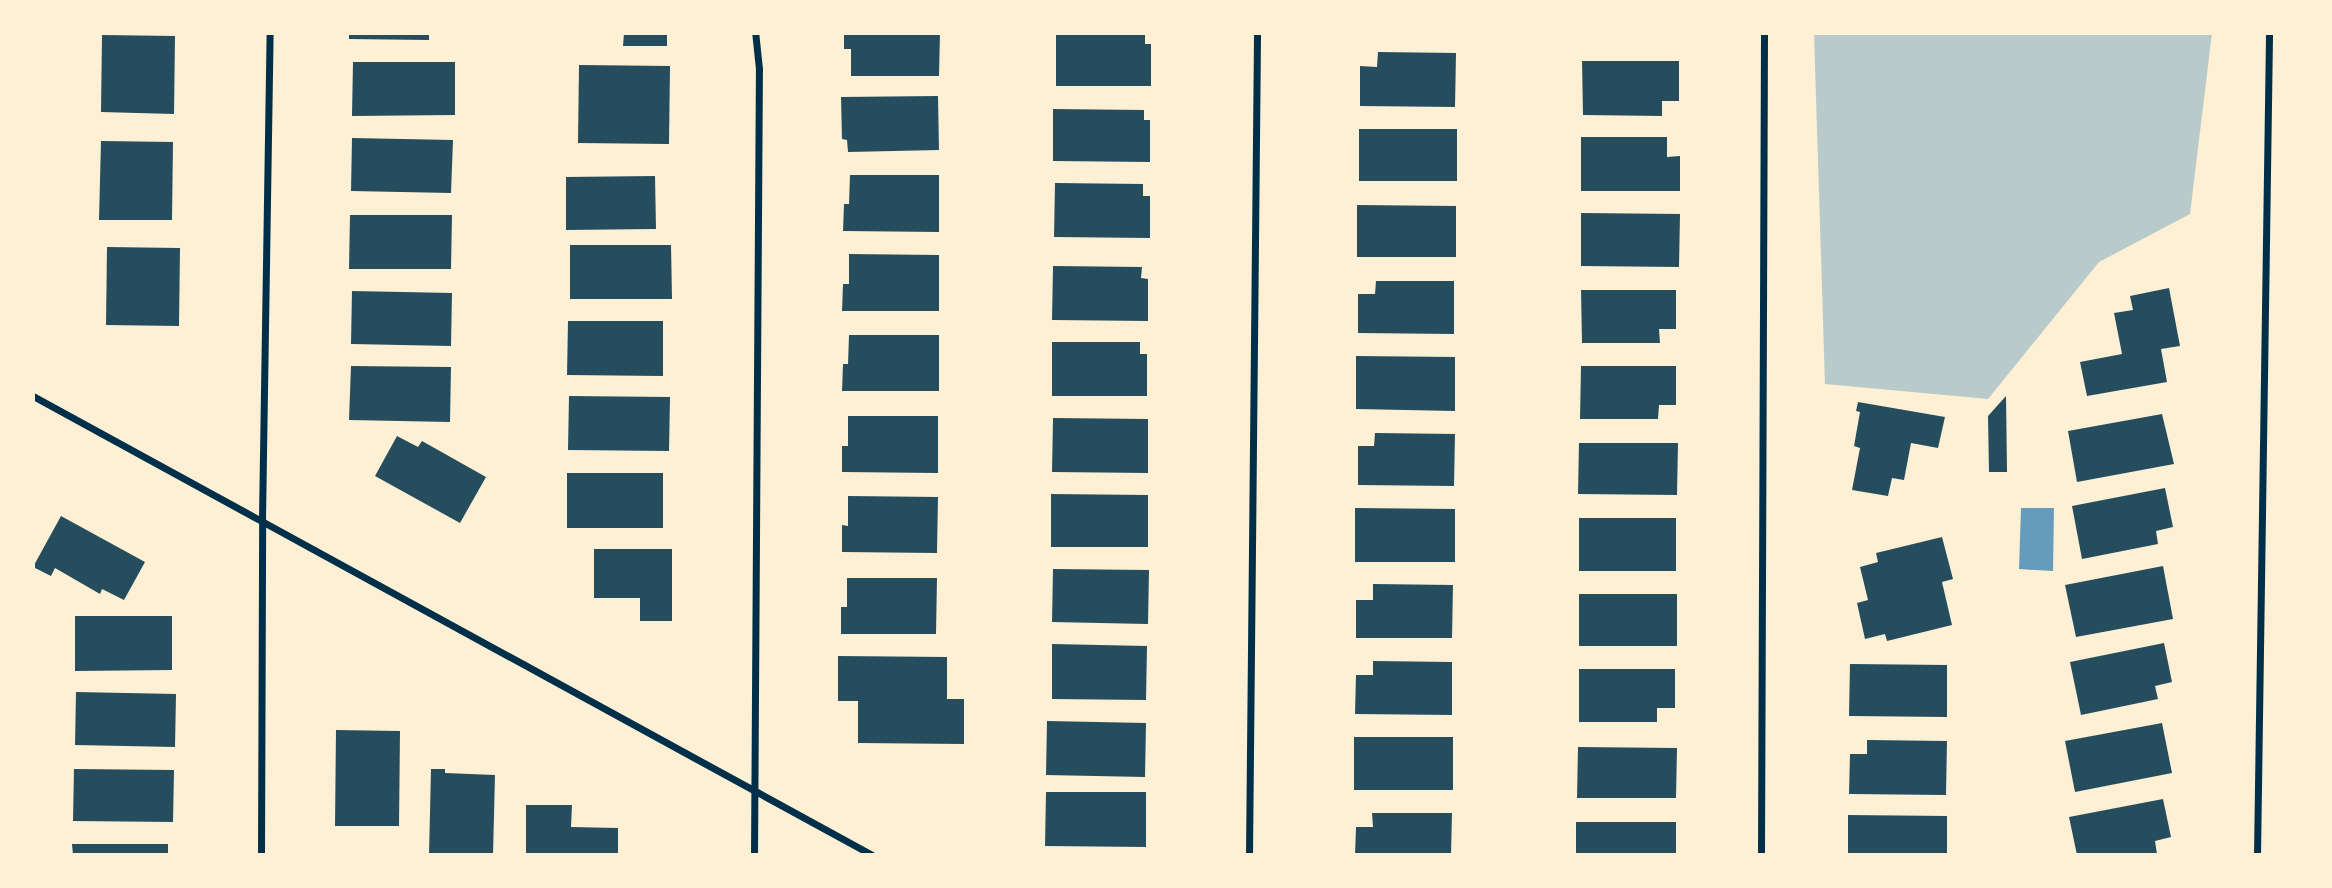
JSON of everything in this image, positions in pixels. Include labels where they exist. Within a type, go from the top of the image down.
[{"type":"street","points":[[261,855],[262,519],[270,33]]},
{"type":"street","points":[[754,33],[758,83],[754,855]]},
{"type":"street","points":[[1249,855],[1257,33]]},
{"type":"street","points":[[1761,855],[1764,33]]},
{"type":"street","points":[[2258,855],[2269,33]]},
{"type":"street","points":[[33,396],[872,855]]},
{"type":"shaded area","points":[[1814,33],[2212,33],[2190,214],[2099,262],[1988,399],[1825,384]]},
{"type":"water","points":[[2021,508],[2054,508],[2053,571],[2019,569]]},
{"type":"building","points":[[349,33],[429,33],[429,40],[349,39]]},
{"type":"building","points":[[624,33],[667,33],[667,46],[623,46]]},
{"type":"building","points":[[844,33],[940,33],[939,76],[851,76],[851,49],[844,49]]},
{"type":"building","points":[[1056,33],[1145,33],[1145,44],[1151,44],[1151,86],[1056,86]]},
{"type":"building","points":[[102,35],[175,36],[174,114],[101,112]]},
{"type":"building","points":[[1378,52],[1456,53],[1455,107],[1360,106],[1360,66],[1377,67]]},
{"type":"building","points":[[1582,61],[1679,61],[1679,101],[1662,101],[1662,116],[1583,115]]},
{"type":"building","points":[[353,62],[455,62],[455,115],[352,116]]},
{"type":"building","points":[[579,65],[670,66],[669,144],[578,143]]},
{"type":"building","points":[[938,96],[939,150],[848,152],[847,140],[842,139],[841,97]]},
{"type":"building","points":[[1053,109],[1144,110],[1144,120],[1150,120],[1150,162],[1053,161]]},
{"type":"building","points":[[1359,129],[1457,129],[1457,181],[1359,181]]},
{"type":"building","points":[[1581,137],[1667,137],[1667,157],[1680,156],[1680,191],[1581,191]]},
{"type":"building","points":[[352,138],[453,140],[451,193],[351,191]]},
{"type":"building","points":[[101,141],[173,142],[172,220],[99,220]]},
{"type":"building","points":[[850,175],[939,175],[939,232],[843,231],[844,204],[849,204]]},
{"type":"building","points":[[655,176],[656,229],[566,230],[566,177]]},
{"type":"building","points":[[1055,183],[1143,184],[1143,196],[1150,196],[1150,238],[1054,237]]},
{"type":"building","points":[[1357,205],[1456,206],[1456,257],[1357,257]]},
{"type":"building","points":[[1581,213],[1680,214],[1679,267],[1581,266]]},
{"type":"building","points":[[350,215],[452,215],[451,269],[349,269]]},
{"type":"building","points":[[570,245],[671,245],[672,299],[570,299]]},
{"type":"building","points":[[107,247],[180,248],[179,326],[106,325]]},
{"type":"building","points":[[849,254],[939,255],[939,311],[842,311],[843,284],[849,284]]},
{"type":"building","points":[[1053,266],[1142,267],[1141,278],[1148,279],[1148,321],[1052,320]]},
{"type":"building","points":[[1376,281],[1454,281],[1454,334],[1358,333],[1358,294],[1375,294]]},
{"type":"building","points":[[2169,288],[2180,346],[2161,349],[2167,382],[2087,396],[2080,362],[2122,354],[2114,313],[2133,310],[2130,296]]},
{"type":"building","points":[[1581,290],[1676,290],[1676,329],[1659,329],[1660,343],[1582,343]]},
{"type":"building","points":[[352,291],[452,293],[451,346],[351,344]]},
{"type":"building","points":[[568,321],[663,321],[663,376],[567,375]]},
{"type":"building","points":[[849,335],[939,335],[939,391],[842,391],[843,364],[848,364]]},
{"type":"building","points":[[1052,342],[1140,342],[1140,354],[1147,354],[1147,396],[1052,396]]},
{"type":"building","points":[[1356,356],[1455,357],[1455,411],[1356,409]]},
{"type":"building","points":[[351,366],[451,367],[450,422],[349,420]]},
{"type":"building","points":[[1581,366],[1676,366],[1676,405],[1659,405],[1658,419],[1580,419]]},
{"type":"building","points":[[569,396],[670,397],[669,451],[568,450]]},
{"type":"building","points":[[2006,396],[2007,472],[1989,472],[1988,416]]},
{"type":"building","points":[[1858,402],[1945,417],[1938,448],[1911,443],[1904,480],[1892,478],[1888,496],[1852,490],[1860,448],[1854,446],[1860,412],[1856,411]]},
{"type":"building","points":[[2162,414],[2174,464],[2077,482],[2068,431]]},
{"type":"building","points":[[848,416],[938,416],[938,473],[842,472],[842,446],[848,446]]},
{"type":"building","points":[[1053,418],[1148,419],[1148,473],[1052,472]]},
{"type":"building","points":[[1375,433],[1455,434],[1454,486],[1358,485],[1358,446],[1374,446]]},
{"type":"building","points":[[397,436],[418,447],[422,441],[486,477],[460,523],[375,476]]},
{"type":"building","points":[[1579,443],[1678,443],[1677,495],[1578,494]]},
{"type":"building","points":[[567,473],[663,473],[663,528],[567,528]]},
{"type":"building","points":[[2165,488],[2173,527],[2156,531],[2158,544],[2082,559],[2072,506]]},
{"type":"building","points":[[1051,494],[1148,495],[1148,547],[1051,547]]},
{"type":"building","points":[[848,496],[938,497],[937,553],[842,552],[842,525],[848,526]]},
{"type":"building","points":[[1355,508],[1455,509],[1455,562],[1355,562]]},
{"type":"building","points":[[61,516],[145,562],[124,600],[102,589],[100,594],[55,568],[51,576],[33,567]]},
{"type":"building","points":[[1579,518],[1676,518],[1676,571],[1579,571]]},
{"type":"building","points":[[1942,537],[1953,579],[1942,582],[1952,625],[1887,641],[1885,634],[1865,639],[1857,603],[1868,600],[1860,567],[1878,562],[1876,553]]},
{"type":"building","points":[[594,549],[672,549],[672,621],[640,621],[640,598],[594,598]]},
{"type":"building","points":[[2163,566],[2173,619],[2076,637],[2065,585]]},
{"type":"building","points":[[1053,569],[1149,570],[1148,624],[1052,622]]},
{"type":"building","points":[[847,578],[937,578],[936,634],[841,634],[841,607],[847,607]]},
{"type":"building","points":[[1373,584],[1453,585],[1452,638],[1356,638],[1356,600],[1373,600]]},
{"type":"building","points":[[1579,594],[1677,594],[1677,646],[1579,646]]},
{"type":"building","points":[[75,616],[172,616],[172,670],[75,671]]},
{"type":"building","points":[[2164,643],[2172,682],[2155,686],[2158,699],[2081,715],[2070,662]]},
{"type":"building","points":[[1052,644],[1147,646],[1146,700],[1052,699]]},
{"type":"building","points":[[838,656],[947,657],[947,699],[964,699],[964,744],[858,743],[858,701],[838,701]]},
{"type":"building","points":[[1373,661],[1452,662],[1452,715],[1355,714],[1356,675],[1373,675]]},
{"type":"building","points":[[1850,664],[1947,665],[1947,717],[1849,716]]},
{"type":"building","points":[[1579,669],[1675,669],[1675,708],[1657,708],[1657,722],[1579,722]]},
{"type":"building","points":[[76,692],[176,694],[175,747],[75,745]]},
{"type":"building","points":[[1047,721],[1146,723],[1145,777],[1046,775]]},
{"type":"building","points":[[2162,723],[2172,773],[2075,792],[2065,741]]},
{"type":"building","points":[[336,730],[400,731],[399,826],[335,826]]},
{"type":"building","points":[[1354,737],[1453,737],[1453,790],[1354,790]]},
{"type":"building","points":[[1867,740],[1947,741],[1946,795],[1849,794],[1850,754],[1867,754]]},
{"type":"building","points":[[1578,747],[1677,748],[1676,798],[1577,798]]},
{"type":"building","points":[[74,769],[174,770],[173,822],[73,821]]},
{"type":"building","points":[[431,769],[445,769],[445,773],[495,775],[493,855],[429,855]]},
{"type":"building","points":[[1046,792],[1146,792],[1146,847],[1045,846]]},
{"type":"building","points":[[2163,799],[2171,837],[2155,841],[2157,854],[2077,855],[2069,817]]},
{"type":"building","points":[[526,805],[572,805],[571,827],[618,828],[618,855],[526,855]]},
{"type":"building","points":[[1372,813],[1452,813],[1451,855],[1355,855],[1356,827],[1373,827]]},
{"type":"building","points":[[1848,815],[1947,816],[1947,855],[1848,855]]},
{"type":"building","points":[[1576,822],[1676,822],[1676,855],[1576,855]]},
{"type":"building","points":[[72,844],[168,844],[168,855],[73,855]]}]
